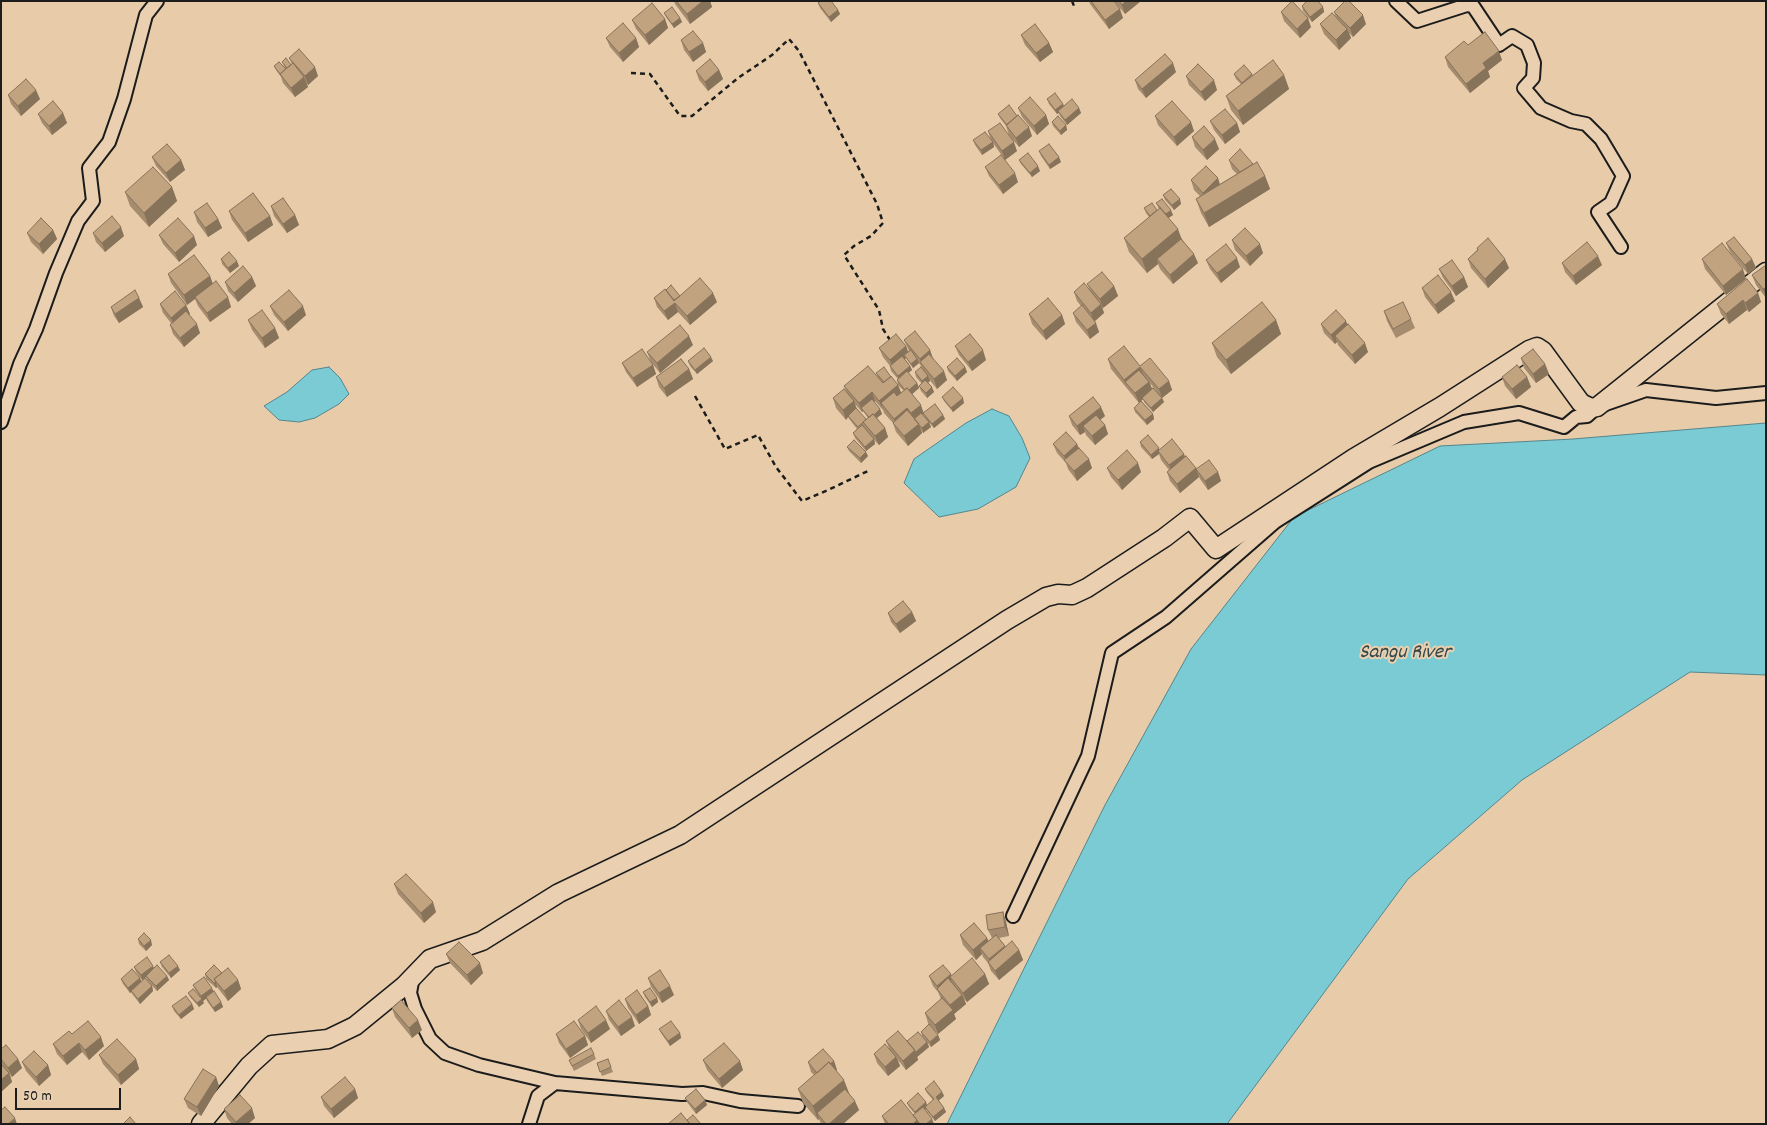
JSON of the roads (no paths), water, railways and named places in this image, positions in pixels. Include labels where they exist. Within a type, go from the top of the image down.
[{"type":"main road","points":[[201,1124],[249,1066],[272,1045],[328,1039],[355,1026],[404,986],[430,959],[482,940],[559,893],[680,835],[1007,620],[1046,597],[1058,594],[1072,595],[1087,588],[1164,538],[1190,518],[1216,549],[1354,458],[1440,407],[1529,350],[1537,347],[1543,351],[1581,403],[1591,408],[1597,407],[1766,272]]},
{"type":"street","points":[[1,422],[20,364],[36,329],[56,273],[78,221],[93,201],[89,168],[109,142],[124,98],[146,15],[157,1]]},
{"type":"street","points":[[1396,1],[1418,21],[1467,5],[1473,6],[1499,45],[1512,36],[1526,45],[1534,63],[1533,78],[1524,88],[1541,108],[1571,121],[1586,124],[1601,140],[1623,176],[1611,203],[1598,212],[1622,247]]},
{"type":"street","points":[[1013,916],[1088,756],[1112,653],[1166,617],[1275,522],[1369,462],[1464,422],[1519,413],[1564,426],[1576,416],[1587,416],[1597,407],[1646,390],[1716,398],[1766,392]]},
{"type":"street","points":[[413,976],[410,994],[415,1009],[430,1039],[445,1053],[479,1065],[555,1083],[682,1094],[704,1092],[740,1101],[798,1106]]},
{"type":"street","points":[[529,1124],[538,1096],[555,1083]]},
{"type":"water","points":[[329,367],[340,378],[349,394],[339,404],[315,418],[299,422],[279,420],[264,406],[287,392],[312,370]]},
{"type":"water","points":[[992,409],[1009,416],[1022,438],[1030,458],[1016,487],[978,509],[939,517],[904,483],[914,459],[966,423]]},
{"type":"water","name":"Sangu River","points":[[1766,423],[1766,675],[1690,672],[1522,780],[1408,879],[1227,1124],[947,1124],[1105,805],[1191,649],[1294,517],[1440,446],[1573,439]]}]
